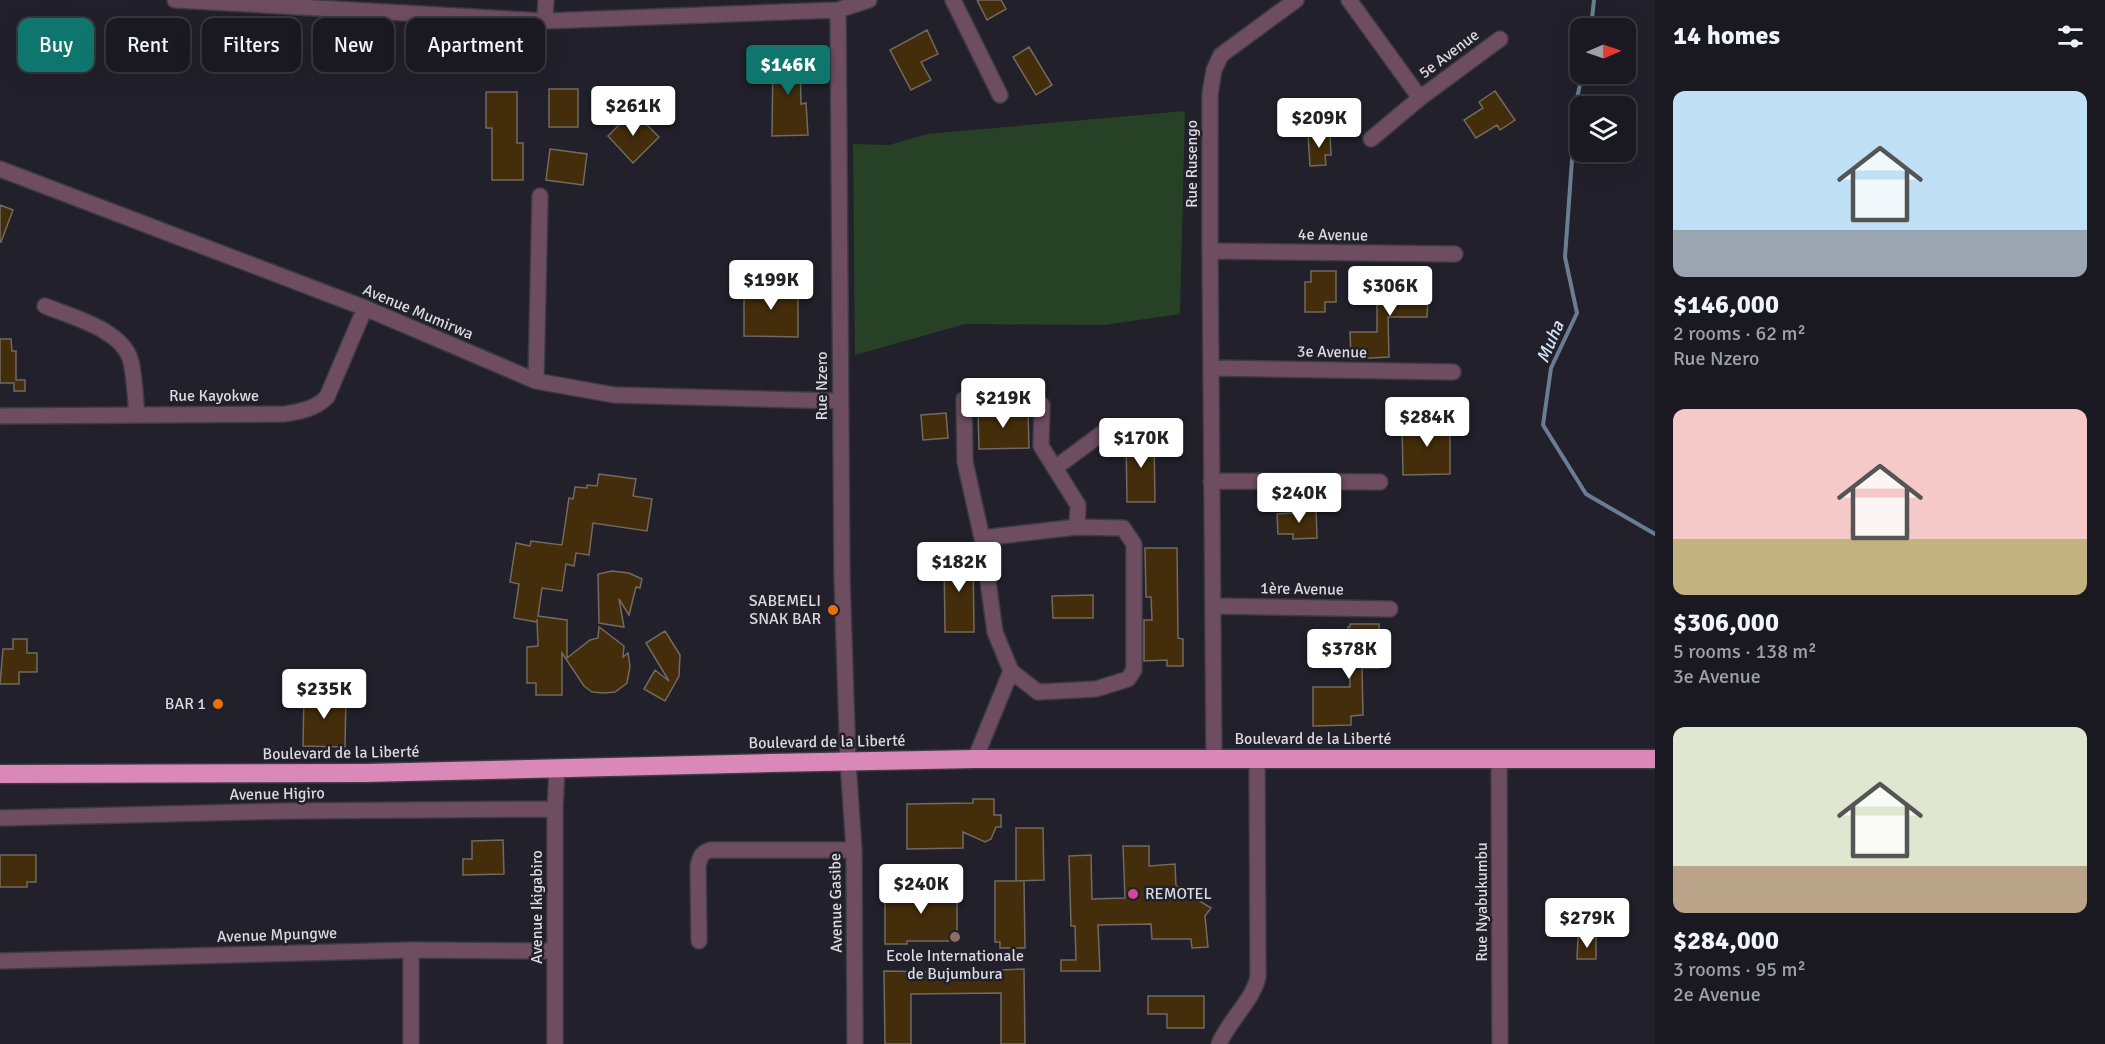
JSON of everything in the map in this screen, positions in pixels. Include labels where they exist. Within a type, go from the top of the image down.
[{"type":"highway","name":"Boulevard de la Liberté","points":[[0,774],[366,773],[975,759],[1655,759]]},
{"type":"street","points":[[175,0],[492,18]]},
{"type":"street","points":[[545,21],[838,10],[869,0]]},
{"type":"street","points":[[953,0],[1000,95]]},
{"type":"street","name":"Rue Rusengo","points":[[1214,759],[1210,94],[1214,70],[1221,55],[1296,0]]},
{"type":"street","name":"5e Avenue","points":[[1349,0],[1420,98]]},
{"type":"street","points":[[544,1],[545,18]]},
{"type":"street","name":"Rue Nzero","points":[[838,10],[842,578],[848,762]]},
{"type":"street","name":"5e Avenue","points":[[1371,139],[1420,98],[1500,39]]},
{"type":"street","name":"Avenue Mumirwa","points":[[0,168],[365,308],[536,381],[614,395],[840,401]]},
{"type":"street","points":[[536,381],[540,196]]},
{"type":"street","name":"4e Avenue","points":[[1210,251],[1455,254]]},
{"type":"street","points":[[45,306],[93,325],[114,337],[125,347],[131,361],[137,414]]},
{"type":"street","name":"Rue Kayokwe","points":[[0,416],[285,414],[308,409],[319,405],[327,397],[365,308]]},
{"type":"street","name":"3e Avenue","points":[[1211,368],[1453,372]]},
{"type":"street","points":[[964,399],[966,462],[982,538],[995,632],[1011,671],[1038,692],[1096,689],[1128,680],[1134,670],[1134,544],[1123,528],[1077,527],[982,538]]},
{"type":"street","points":[[1042,405],[1041,446],[1078,505],[1077,527]]},
{"type":"street","points":[[1055,468],[1105,431],[1118,430]]},
{"type":"street","points":[[1211,482],[1380,482]]},
{"type":"street","name":"1ère Avenue","points":[[1213,606],[1390,609]]},
{"type":"street","points":[[975,759],[1011,671]]},
{"type":"street","points":[[1219,1044],[1224,1033],[1255,989],[1258,977],[1257,759]]},
{"type":"street","name":"Rue Nyabukumbu","points":[[1499,759],[1500,1044]]},
{"type":"street","name":"Avenue Gasibe","points":[[848,762],[854,850],[855,1044]]},
{"type":"street","name":"Avenue Ikigabiro","points":[[555,1044],[557,769]]},
{"type":"street","name":"Avenue Higiro","points":[[0,818],[290,811],[555,810]]},
{"type":"street","points":[[699,941],[698,866],[700,855],[704,852],[710,850],[854,850]]},
{"type":"street","points":[[411,950],[411,1044]]},
{"type":"street","name":"Avenue Mpungwe","points":[[0,961],[411,950],[555,951]]},
{"type":"green space","points":[[1185,111],[1180,314],[1104,325],[965,324],[855,355],[853,144],[889,145],[927,134]]},
{"type":"building","points":[[977,0],[1001,0],[1006,9],[987,20]]},
{"type":"building","points":[[927,30],[938,54],[921,62],[931,80],[911,90],[890,50]]},
{"type":"building","points":[[1029,47],[1052,85],[1036,95],[1013,57]]},
{"type":"building","points":[[773,51],[800,51],[801,104],[806,103],[808,135],[772,136]]},
{"type":"building","points":[[549,89],[578,89],[578,127],[549,127]]},
{"type":"building","points":[[1495,91],[1515,120],[1500,130],[1497,125],[1476,138],[1464,120],[1483,108],[1479,102]]},
{"type":"building","points":[[486,92],[517,92],[517,143],[523,143],[523,180],[492,180],[492,128],[486,128]]},
{"type":"building","points":[[633,111],[659,137],[633,163],[608,136]]},
{"type":"building","points":[[1330,133],[1331,155],[1325,155],[1326,165],[1310,166],[1308,135]]},
{"type":"building","points":[[550,149],[587,154],[583,185],[546,180]]},
{"type":"building","points":[[0,205],[13,210],[1,242],[0,242]]},
{"type":"building","points":[[1311,271],[1336,271],[1336,302],[1325,302],[1325,312],[1305,312],[1305,282],[1311,282]]},
{"type":"building","points":[[1396,275],[1419,275],[1419,298],[1428,298],[1427,317],[1388,317],[1389,357],[1351,359],[1350,332],[1377,332],[1377,291],[1396,291]]},
{"type":"building","points":[[744,286],[798,286],[798,337],[744,336]]},
{"type":"building","points":[[0,339],[11,339],[12,351],[16,351],[16,380],[25,380],[25,391],[14,391],[14,383],[0,383]]},
{"type":"building","points":[[978,410],[1028,410],[1029,448],[979,449]]},
{"type":"building","points":[[946,413],[948,438],[923,440],[921,415]]},
{"type":"building","points":[[1450,420],[1450,474],[1403,475],[1402,425],[1418,424],[1418,421]]},
{"type":"building","points":[[1154,435],[1155,502],[1127,502],[1126,436]]},
{"type":"building","points":[[599,474],[636,479],[633,496],[652,499],[647,531],[593,523],[589,555],[576,553],[574,566],[566,564],[562,591],[542,588],[538,616],[567,620],[567,658],[590,640],[598,638],[599,627],[624,646],[623,657],[628,653],[630,666],[627,683],[615,692],[592,692],[584,686],[562,653],[562,695],[536,695],[536,683],[527,683],[527,647],[538,646],[537,619],[537,622],[514,618],[519,584],[510,582],[516,543],[530,546],[531,541],[562,545],[569,498],[573,499],[575,487],[597,486]]},
{"type":"building","points":[[1316,508],[1317,538],[1293,539],[1293,534],[1278,534],[1277,514]]},
{"type":"building","points":[[1145,548],[1177,548],[1178,638],[1183,639],[1183,666],[1167,666],[1167,660],[1144,661],[1144,620],[1152,620],[1151,597],[1146,597]]},
{"type":"building","points":[[973,554],[974,632],[945,632],[944,555]]},
{"type":"building","points":[[612,571],[629,573],[642,579],[640,588],[636,587],[629,615],[619,599],[624,627],[599,623],[598,574]]},
{"type":"building","points":[[1093,595],[1093,618],[1053,618],[1052,596]]},
{"type":"building","points":[[1350,624],[1379,624],[1379,668],[1362,668],[1363,715],[1351,716],[1351,725],[1313,726],[1313,687],[1350,687],[1350,655],[1347,655]]},
{"type":"building","points":[[665,631],[680,655],[679,676],[665,701],[644,689],[655,670],[669,681],[646,643]]},
{"type":"building","points":[[13,639],[27,639],[27,653],[37,653],[37,672],[19,672],[19,684],[0,684],[3,649],[13,649]]},
{"type":"building","points":[[304,694],[346,695],[345,747],[303,746]]},
{"type":"building","points":[[973,799],[994,799],[994,815],[1001,815],[1001,827],[996,827],[991,839],[985,842],[963,832],[963,848],[907,849],[907,804],[973,803]]},
{"type":"building","points":[[1016,828],[1043,828],[1044,880],[1016,881]]},
{"type":"building","points":[[503,840],[504,874],[463,875],[463,859],[472,859],[472,841]]},
{"type":"building","points":[[1123,846],[1149,846],[1149,866],[1175,864],[1176,886],[1211,908],[1205,916],[1208,947],[1192,948],[1191,939],[1152,939],[1151,924],[1098,925],[1100,971],[1061,971],[1061,960],[1076,960],[1075,926],[1071,926],[1069,856],[1091,855],[1092,899],[1125,898]]},
{"type":"building","points":[[0,855],[36,855],[36,882],[27,882],[27,887],[0,887]]},
{"type":"building","points":[[995,881],[1024,881],[1025,948],[1000,948],[1000,942],[995,942]]},
{"type":"building","points":[[957,887],[957,941],[907,941],[907,944],[885,944],[885,888]]},
{"type":"building","points":[[1578,938],[1596,938],[1596,959],[1577,959]]},
{"type":"building","points":[[1024,969],[1025,1044],[1001,1044],[1001,993],[911,994],[911,1044],[885,1044],[884,971],[1000,973],[1000,970]]},
{"type":"building","points":[[1148,996],[1204,996],[1204,1028],[1167,1028],[1167,1014],[1148,1014]]},
{"type":"waterway","name":"Muha","points":[[1592,18],[1594,0]]},
{"type":"waterway","name":"Muha","points":[[1580,84],[1576,104],[1565,257],[1577,313],[1551,368],[1543,425],[1586,494],[1655,534]]},
{"type":"place","name":"SABEMELI SNAK BAR","points":[[833,610]]},
{"type":"place","name":"BAR 1","points":[[218,704]]},
{"type":"place","name":"REMOTEL","points":[[1133,894]]},
{"type":"place","name":"Ecole Internationale de Bujumbura","points":[[955,937]]}]
